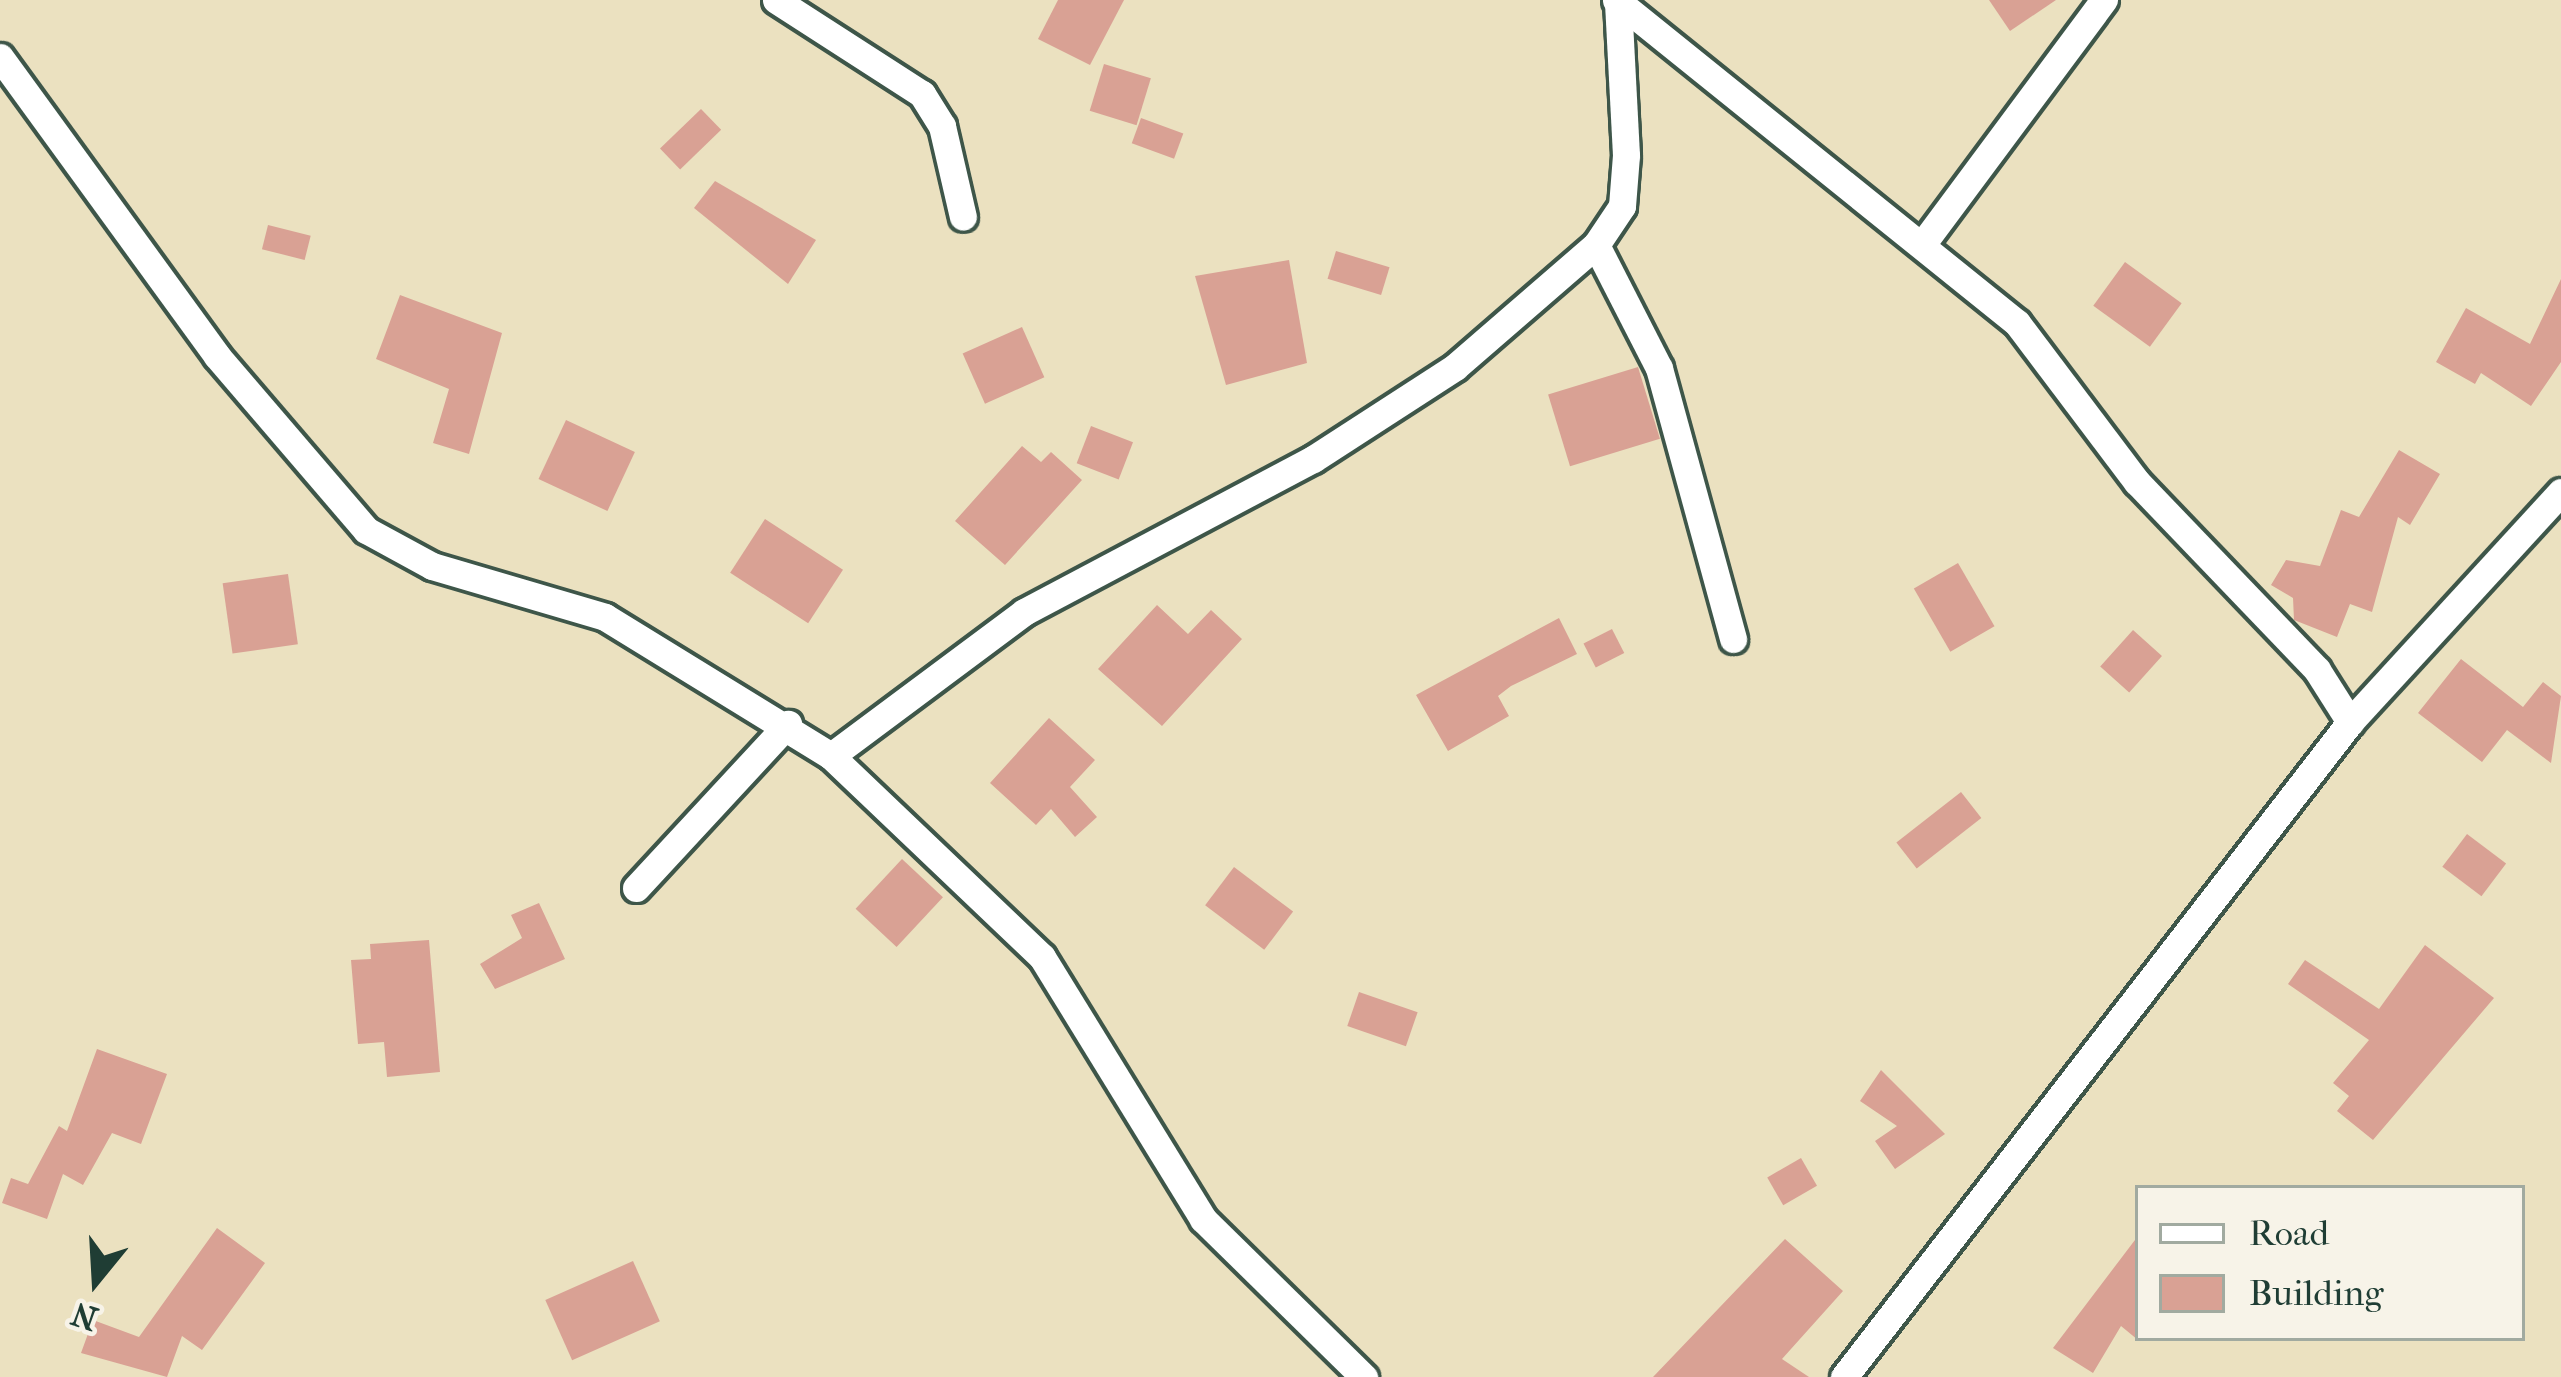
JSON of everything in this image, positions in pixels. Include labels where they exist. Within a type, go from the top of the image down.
[{"type":"street","points":[[776,0],[922,94],[942,126],[963,217]]},
{"type":"street","points":[[1924,242],[2104,0]]},
{"type":"street","points":[[1617,1],[1924,242],[2017,323],[2137,482],[2317,670],[2350,722]]},
{"type":"street","points":[[831,756],[1043,600],[1313,459],[1455,367],[1596,245],[1622,206],[1627,154],[1617,1]]},
{"type":"street","points":[[0,57],[217,356],[366,530],[432,566],[605,617],[788,724],[831,756],[1042,957],[1203,1219],[1364,1377]]},
{"type":"street","points":[[1596,245],[1659,368],[1733,639]]},
{"type":"street","points":[[1844,1377],[2350,722],[2561,492]]},
{"type":"street","points":[[636,888],[788,724]]},
{"type":"building","points":[[1058,0],[1124,0],[1090,65],[1038,39]]},
{"type":"building","points":[[1989,0],[2056,0],[2010,31]]},
{"type":"building","points":[[1104,64],[1151,78],[1137,125],[1090,111]]},
{"type":"building","points":[[701,109],[721,130],[680,169],[660,149]]},
{"type":"building","points":[[1141,118],[1183,133],[1174,159],[1132,143]]},
{"type":"building","points":[[715,181],[816,240],[788,284],[694,208]]},
{"type":"building","points":[[268,225],[311,236],[305,260],[262,249]]},
{"type":"building","points":[[1336,251],[1390,267],[1381,295],[1328,279]]},
{"type":"building","points":[[1289,260],[1307,363],[1226,385],[1195,276]]},
{"type":"building","points":[[2125,262],[2182,303],[2150,347],[2093,306]]},
{"type":"building","points":[[2561,279],[2561,362],[2531,406],[2481,373],[2475,384],[2436,362],[2466,308],[2530,344]]},
{"type":"building","points":[[400,295],[502,333],[469,454],[433,443],[449,389],[376,359]]},
{"type":"building","points":[[1022,327],[1044,377],[985,404],[963,353]]},
{"type":"building","points":[[1638,367],[1660,439],[1570,466],[1548,394]]},
{"type":"building","points":[[566,420],[635,452],[607,511],[539,479]]},
{"type":"building","points":[[1091,426],[1133,442],[1119,479],[1077,463]]},
{"type":"building","points":[[1022,446],[1041,462],[1051,452],[1082,480],[1005,565],[955,521]]},
{"type":"building","points":[[2399,450],[2440,474],[2410,525],[2398,517],[2372,612],[2350,604],[2337,637],[2294,620],[2293,598],[2271,585],[2286,560],[2320,566],[2341,510],[2359,517]]},
{"type":"building","points":[[765,519],[843,570],[808,623],[730,573]]},
{"type":"building","points":[[1958,563],[1994,626],[1950,652],[1914,588]]},
{"type":"building","points":[[288,574],[298,644],[233,653],[223,583]]},
{"type":"building","points":[[1157,605],[1188,634],[1211,610],[1242,639],[1162,726],[1098,669]]},
{"type":"building","points":[[1559,618],[1577,654],[1511,686],[1498,696],[1509,716],[1448,751],[1416,695]]},
{"type":"building","points":[[1612,629],[1624,653],[1596,668],[1583,644]]},
{"type":"building","points":[[2133,630],[2162,656],[2129,693],[2100,666]]},
{"type":"building","points":[[2461,659],[2523,707],[2543,682],[2561,696],[2551,763],[2507,730],[2482,762],[2418,713]]},
{"type":"building","points":[[1049,718],[1095,760],[1070,787],[1097,817],[1075,837],[1051,809],[1036,825],[990,783]]},
{"type":"building","points":[[1961,792],[1981,818],[1917,868],[1896,842]]},
{"type":"building","points":[[2467,834],[2506,863],[2481,896],[2442,867]]},
{"type":"building","points":[[902,859],[943,897],[897,947],[856,909]]},
{"type":"building","points":[[1234,867],[1293,912],[1264,950],[1205,905]]},
{"type":"building","points":[[539,903],[565,959],[495,989],[480,964],[522,938],[511,915]]},
{"type":"building","points":[[429,940],[440,1072],[387,1077],[384,1042],[358,1044],[351,960],[371,959],[370,944]]},
{"type":"building","points":[[2425,945],[2494,998],[2373,1140],[2337,1111],[2349,1096],[2333,1083],[2369,1040],[2288,984],[2305,960],[2379,1009]]},
{"type":"building","points":[[1359,992],[1418,1012],[1406,1046],[1347,1026]]},
{"type":"building","points":[[97,1049],[167,1074],[141,1144],[112,1133],[83,1185],[63,1174],[47,1219],[2,1203],[11,1178],[28,1184],[59,1126],[67,1131]]},
{"type":"building","points":[[1881,1070],[1945,1134],[1895,1169],[1875,1141],[1897,1126],[1860,1101]]},
{"type":"building","points":[[1801,1158],[1817,1186],[1783,1205],[1767,1178]]},
{"type":"building","points":[[217,1228],[265,1263],[202,1350],[182,1336],[167,1377],[81,1353],[93,1320],[139,1337]]},
{"type":"building","points":[[1785,1239],[1843,1291],[1782,1359],[1809,1377],[1653,1377]]},
{"type":"building","points":[[2135,1240],[2135,1338],[2121,1326],[2093,1373],[2053,1348]]},
{"type":"building","points":[[633,1261],[660,1321],[572,1360],[545,1300]]}]
